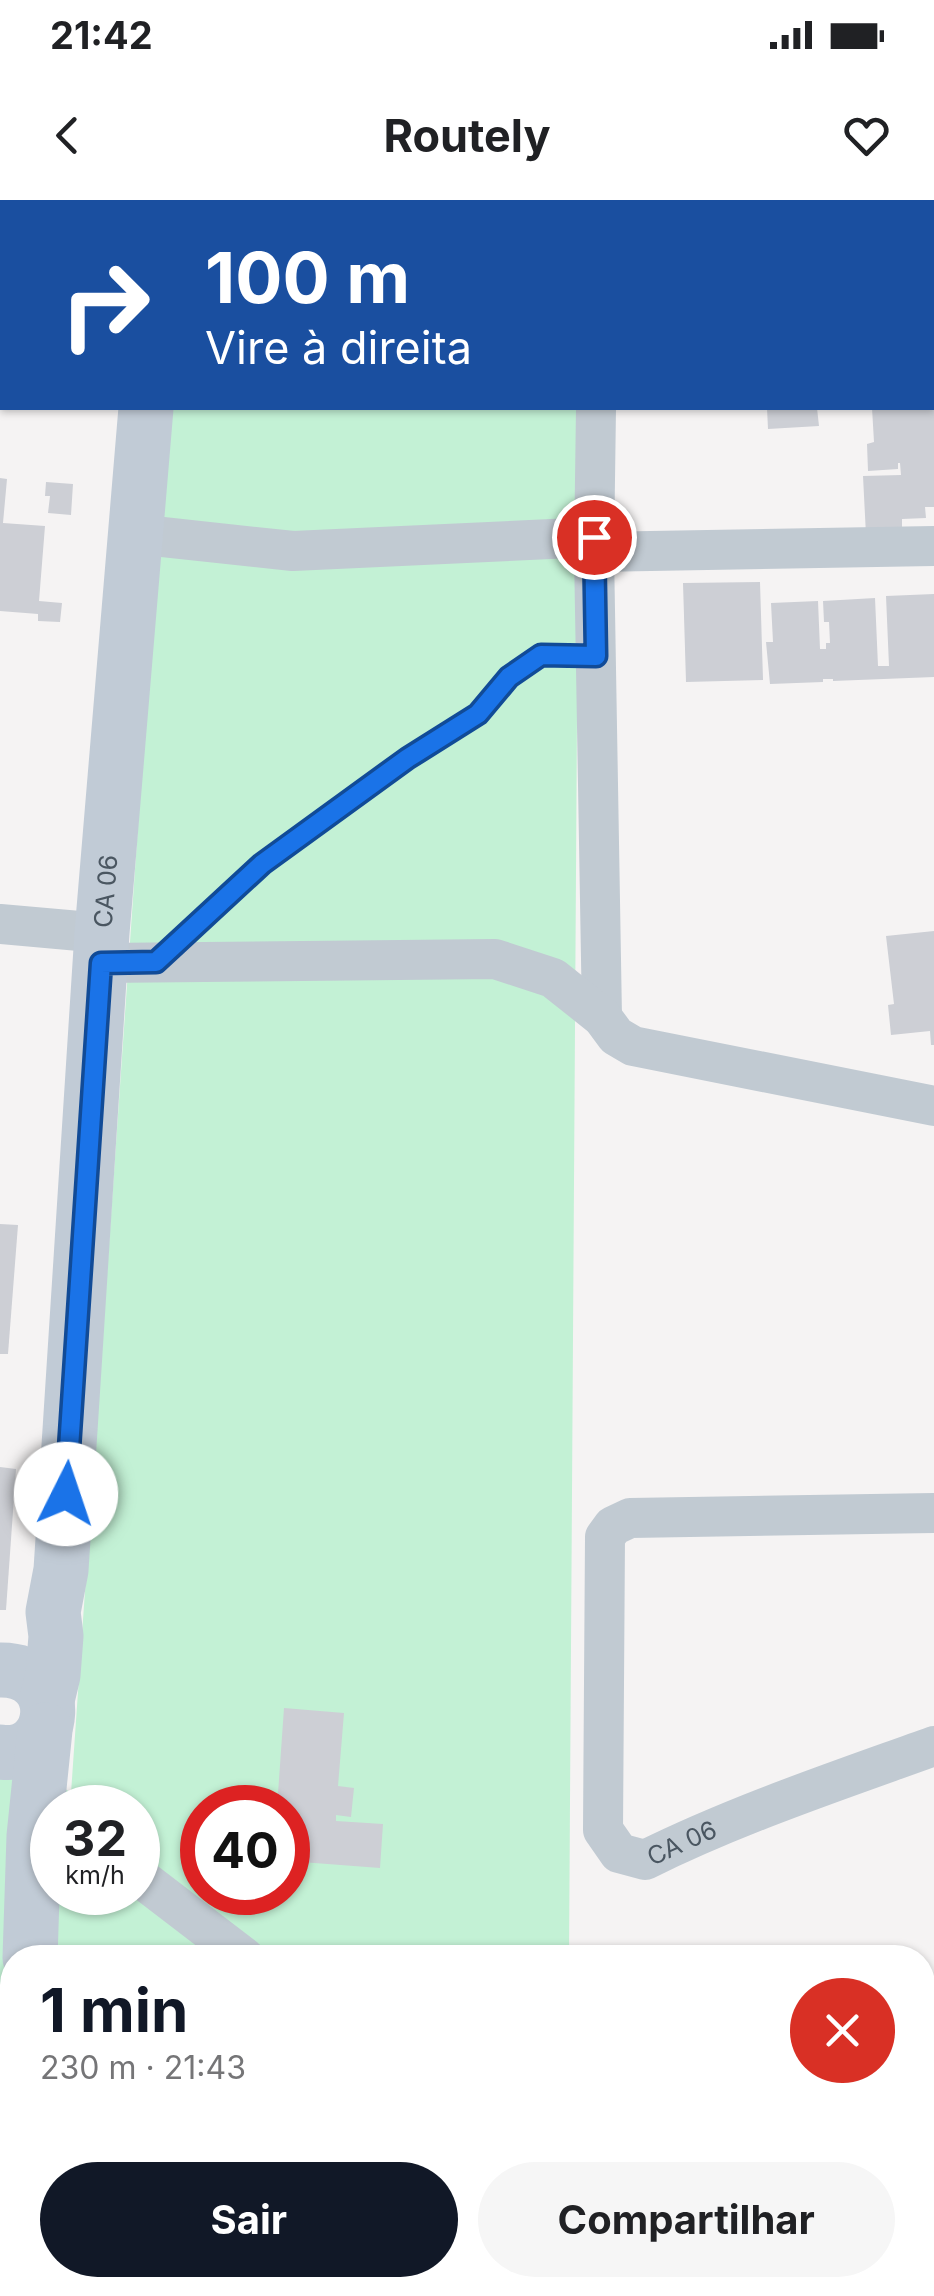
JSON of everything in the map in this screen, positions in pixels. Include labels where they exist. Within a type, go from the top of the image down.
[{"type":"street","name":"CA 06","points":[[33,1785],[31,1727],[53,1676],[53,1612],[61,1570],[102,948],[146,410]]},
{"type":"street","points":[[596,410],[594,544],[602,1018]]},
{"type":"street","points":[[135,534],[293,550],[594,544],[934,546]]},
{"type":"street","points":[[0,924],[156,962],[495,959],[553,978],[602,1018],[616,1036],[633,1046],[934,1106]]},
{"type":"street","name":"CA 06","points":[[934,1513],[630,1518],[613,1526],[605,1537],[603,1830],[619,1854],[645,1860],[789,1798],[934,1746]]},
{"type":"street","points":[[0,1669],[40,1632],[53,1612]]},
{"type":"street","points":[[0,1669],[28,1675],[40,1686],[31,1727]]},
{"type":"street","points":[[160,1893],[228,1945]]},
{"type":"street","name":"CA 06","points":[[30,1945],[31,1915]]},
{"type":"lane","points":[[156,962],[262,864],[408,758],[478,714],[509,677],[541,655],[596,656]]},
{"type":"green space","points":[[167,410],[579,410],[569,1945],[0,1945],[0,1742],[60,1785],[30,1785],[30,1915],[160,1915],[160,1785],[72,1785]]},
{"type":"building","points":[[767,410],[817,410],[819,426],[768,429]]},
{"type":"building","points":[[872,410],[934,410],[934,507],[925,507],[926,518],[902,519],[902,533],[866,535],[863,476],[901,475],[900,463],[898,469],[868,471],[867,444],[874,442]]},
{"type":"building","points":[[0,478],[7,479],[3,523],[45,526],[39,601],[62,603],[60,622],[38,621],[38,614],[0,611]]},
{"type":"building","points":[[46,482],[73,484],[71,515],[48,513],[50,496],[45,496]]},
{"type":"building","points":[[760,582],[763,680],[686,682],[683,583]]},
{"type":"building","points":[[934,594],[934,677],[770,684],[766,642],[773,642],[771,603],[818,601],[820,649],[826,649],[826,643],[830,643],[829,622],[824,622],[823,601],[875,598],[878,666],[889,666],[886,596]]},
{"type":"building","points":[[934,931],[931,1045],[930,1031],[891,1035],[888,1005],[894,1004],[886,936]]},
{"type":"building","points":[[0,1224],[18,1225],[8,1354],[0,1354]]},
{"type":"building","points":[[0,1467],[16,1469],[6,1610],[0,1610]]},
{"type":"building","points":[[284,1708],[344,1713],[338,1786],[354,1788],[351,1817],[336,1815],[336,1821],[383,1824],[380,1868],[310,1863],[310,1785],[279,1785]]},
{"type":"route","points":[[66,1494],[101,963],[156,962],[262,864],[408,758],[478,714],[509,677],[541,655],[596,656],[594,537]]}]
